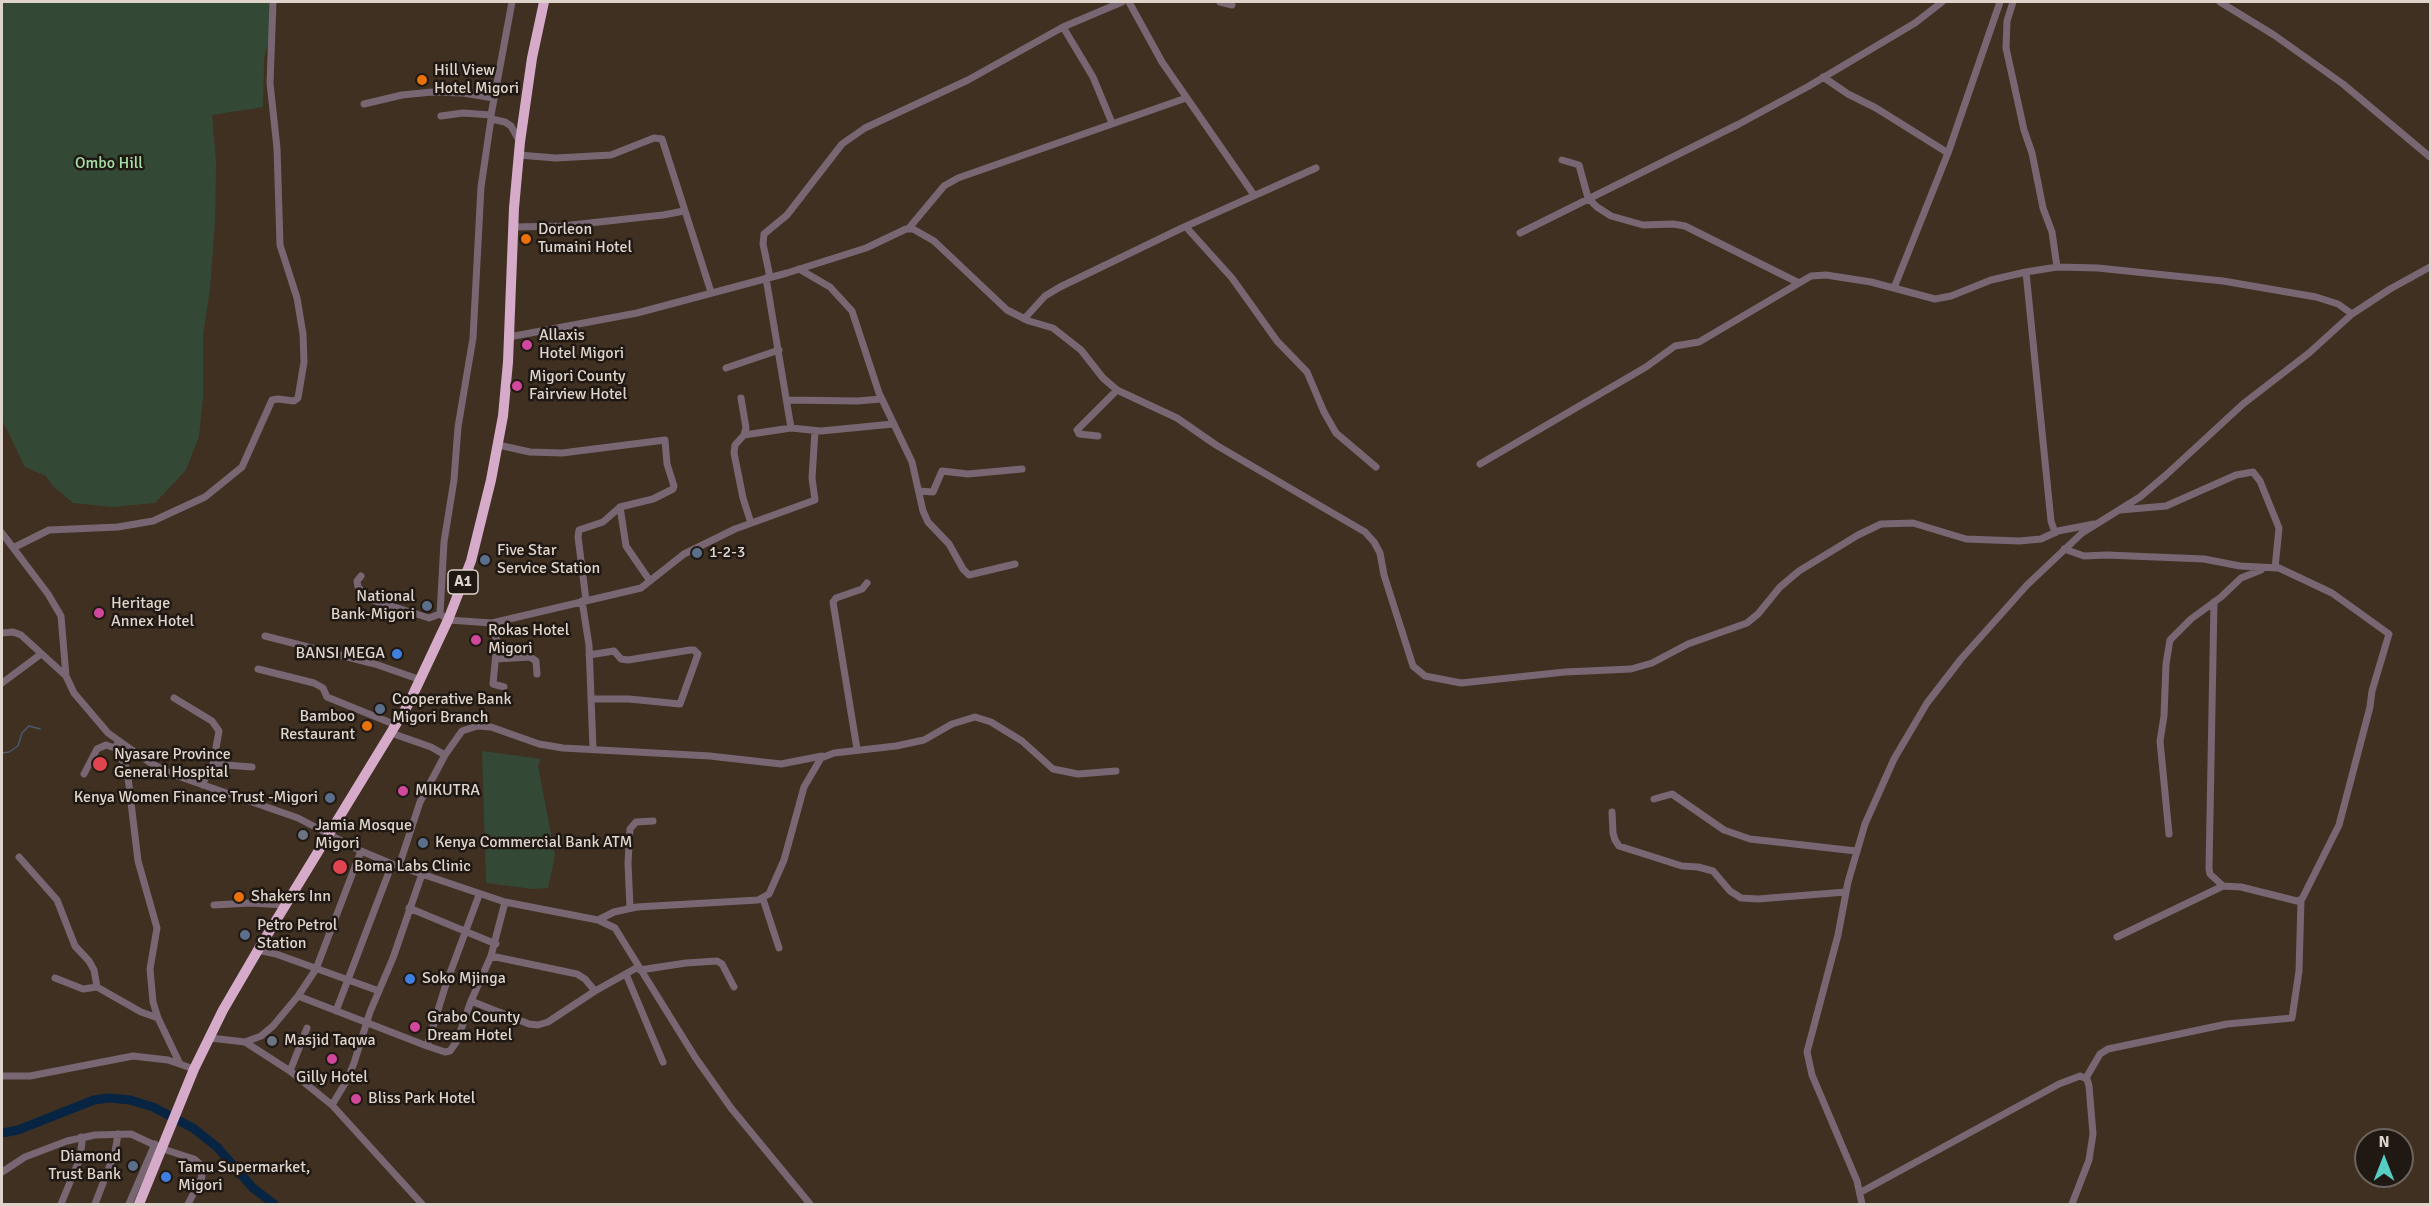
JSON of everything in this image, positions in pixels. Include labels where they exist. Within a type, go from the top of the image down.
[{"type":"highway","name":"A1","points":[[139,1204],[159,1146],[169,1132],[194,1069],[210,1038],[285,904],[394,729],[421,680],[444,617],[478,537],[498,445],[505,394],[518,155],[532,58],[544,2]]},
{"type":"street","points":[[15,547],[49,530],[118,527],[153,521],[205,497],[242,468],[272,400],[294,401],[298,398],[304,362],[303,334],[297,298],[280,246],[278,148],[270,83],[273,2]]},
{"type":"street","points":[[444,617],[444,542],[451,503],[458,427],[473,338],[481,187],[494,98],[512,2]]},
{"type":"street","points":[[791,428],[763,244],[764,234],[788,215],[842,144],[865,128],[968,80],[1063,27],[1122,2]]},
{"type":"street","points":[[1129,2],[1162,62],[1254,195]]},
{"type":"street","points":[[1220,2],[1232,6]]},
{"type":"street","points":[[1520,233],[1739,124],[1915,22],[1942,2]]},
{"type":"street","points":[[1894,288],[1948,153],[2000,2]]},
{"type":"street","points":[[2013,2],[2007,21],[2006,48],[2043,208],[2052,232],[2057,267]]},
{"type":"street","points":[[2220,2],[2274,35],[2343,84],[2430,157]]},
{"type":"street","points":[[1063,27],[1093,77],[1112,123]]},
{"type":"street","points":[[1823,77],[1948,153]]},
{"type":"street","points":[[364,104],[402,95],[432,92],[463,93],[494,98]]},
{"type":"street","points":[[509,337],[637,313],[799,269],[866,248],[909,228],[935,195],[952,181],[1186,98]]},
{"type":"street","points":[[441,116],[463,113],[491,117],[509,125],[520,142]]},
{"type":"street","points":[[518,155],[556,158],[614,155],[658,137],[664,143],[711,292]]},
{"type":"street","points":[[1562,160],[1579,165],[1588,198],[1604,212],[1632,223],[1677,224],[1797,282]]},
{"type":"street","points":[[1024,319],[1050,292],[1186,226],[1316,168]]},
{"type":"street","points":[[514,227],[562,226],[684,211]]},
{"type":"street","points":[[1186,226],[1232,278],[1277,340],[1307,372],[1324,412],[1336,433],[1376,467]]},
{"type":"street","points":[[909,228],[934,240],[1002,306],[1024,319],[1053,328],[1081,350],[1103,378],[1117,390],[1177,418],[1216,445],[1368,536],[1380,553],[1384,575],[1410,661],[1421,675],[1450,682],[1482,682],[1565,672],[1631,669],[1652,663],[1688,644],[1747,622],[1758,614],[1780,587],[1799,571],[1858,535],[1881,524],[1913,523],[1957,537],[1978,540],[2035,541],[2055,533],[2094,524]]},
{"type":"street","points":[[1480,464],[1647,367],[1675,346],[1699,342],[1797,282],[1811,276],[1826,275],[1871,282],[1923,297],[1942,299],[1991,280],[2026,272],[2057,267],[2098,268],[2241,283],[2323,298],[2338,304],[2352,314]]},
{"type":"street","points":[[1862,1204],[1861,1192],[1820,1098],[1807,1052],[1838,935],[1856,851],[1865,824],[1885,778],[1927,702],[2004,611],[2064,549],[2094,524],[2120,510],[2166,475],[2242,404],[2309,353],[2352,314],[2390,289],[2430,267]]},
{"type":"street","points":[[799,269],[830,287],[849,306],[881,399],[912,462],[928,522],[949,544],[966,573],[974,575],[1015,564]]},
{"type":"street","points":[[2026,272],[2051,521],[2055,533]]},
{"type":"street","points":[[726,368],[779,350]]},
{"type":"street","points":[[1098,436],[1079,434],[1077,430],[1117,390]]},
{"type":"street","points":[[741,398],[746,424],[744,435],[735,445],[734,453],[743,498],[751,523]]},
{"type":"street","points":[[788,400],[881,399]]},
{"type":"street","points":[[744,435],[791,428],[815,431],[893,424]]},
{"type":"street","points":[[361,576],[357,581],[358,587],[369,599],[429,618],[444,617],[492,623],[638,589],[684,554],[751,523],[815,500],[812,473],[815,431]]},
{"type":"street","points":[[498,445],[530,452],[561,453],[664,439],[673,489],[653,500],[620,507],[603,522],[582,528],[578,533],[589,655],[593,749]]},
{"type":"street","points":[[919,491],[933,492],[942,471],[968,474],[1022,469]]},
{"type":"street","points":[[2120,510],[2166,506],[2236,475],[2253,472],[2260,481],[2279,528],[2272,568]]},
{"type":"street","points":[[620,507],[626,546],[650,581]]},
{"type":"street","points":[[2,533],[15,547],[62,616],[66,676],[74,693],[117,745],[127,769],[138,861],[157,928],[150,977],[151,993],[158,1018],[180,1064]]},
{"type":"street","points":[[2064,549],[2084,556],[2198,558],[2240,566],[2272,568],[2296,575],[2331,593],[2389,634],[2372,691],[2359,754],[2339,825],[2301,900],[2299,971],[2292,1018],[2227,1024],[2108,1048],[2100,1054],[2086,1078]]},
{"type":"street","points":[[2169,834],[2160,745],[2168,650],[2174,635],[2246,574],[2272,568]]},
{"type":"street","points":[[857,749],[833,602],[836,598],[862,589],[867,583]]},
{"type":"street","points":[[2214,602],[2212,823],[2209,869],[2210,874],[2223,886]]},
{"type":"street","points":[[492,623],[496,634],[494,684],[504,687]]},
{"type":"street","points":[[2,633],[13,632],[21,635],[66,676]]},
{"type":"street","points":[[265,636],[375,664],[421,680]]},
{"type":"street","points":[[589,655],[614,651],[621,659],[628,660],[690,650],[698,654],[680,704],[629,699],[591,699]]},
{"type":"street","points":[[2,683],[41,654]]},
{"type":"street","points":[[496,659],[530,657],[536,661],[537,674]]},
{"type":"street","points":[[258,669],[314,682],[323,688],[327,696],[445,755]]},
{"type":"street","points":[[174,698],[218,727],[219,736],[213,764],[202,785]]},
{"type":"street","points":[[336,1011],[420,802],[445,755],[462,731],[477,726],[554,747],[738,758],[781,764],[857,749],[896,746],[924,740],[961,720],[975,717],[991,722],[1022,741],[1053,769],[1078,774],[1116,771]]},
{"type":"street","points":[[84,774],[97,749],[106,745],[117,745],[157,766],[202,785],[288,814],[361,851],[396,865],[479,895],[598,920],[619,932],[639,969],[695,1057],[731,1108],[810,1204]]},
{"type":"street","points":[[598,920],[614,912],[630,908],[763,898],[770,894],[777,879],[801,794],[813,770],[824,756]]},
{"type":"street","points":[[213,764],[252,767]]},
{"type":"street","points":[[1654,799],[1670,794],[1724,830],[1750,839],[1856,851]]},
{"type":"street","points":[[1612,812],[1613,833],[1617,844],[1682,866],[1713,871],[1730,891],[1741,897],[1758,899],[1846,892]]},
{"type":"street","points":[[630,908],[628,846],[630,829],[636,822],[653,821]]},
{"type":"street","points":[[245,1042],[267,1032],[298,996],[316,969],[361,851]]},
{"type":"street","points":[[19,857],[57,900],[75,946],[94,970],[97,987]]},
{"type":"street","points":[[332,1105],[347,1080],[422,874]]},
{"type":"street","points":[[2117,937],[2223,886],[2241,886],[2293,900],[2301,900]]},
{"type":"street","points":[[427,1046],[479,895]]},
{"type":"street","points":[[763,898],[779,948]]},
{"type":"street","points":[[298,996],[444,1052],[452,1049],[496,944],[505,902]]},
{"type":"street","points":[[214,905],[285,904]]},
{"type":"street","points":[[409,908],[496,944]]},
{"type":"street","points":[[258,950],[276,954],[379,991]]},
{"type":"street","points":[[491,956],[577,974],[595,991]]},
{"type":"street","points":[[471,1001],[534,1025],[548,1022],[595,991],[639,969],[717,961],[722,964],[734,987]]},
{"type":"street","points":[[626,974],[663,1062]]},
{"type":"street","points":[[55,978],[82,989],[97,987],[141,1012],[158,1018]]},
{"type":"street","points":[[290,1071],[307,1028]]},
{"type":"street","points":[[210,1038],[245,1042],[290,1071],[332,1105],[422,1204]]},
{"type":"street","points":[[2,1076],[30,1076],[133,1056],[155,1058],[194,1069]]},
{"type":"street","points":[[1861,1192],[2060,1084],[2079,1076],[2086,1078],[2090,1086],[2093,1110],[2092,1144],[2086,1170],[2072,1204]]},
{"type":"street","points":[[95,1204],[115,1152],[118,1134]]},
{"type":"street","points":[[2,1172],[25,1157],[81,1137],[131,1134],[194,1159],[202,1168],[202,1177],[188,1204]]},
{"type":"street","points":[[61,1204],[80,1158],[81,1137]]},
{"type":"street","points":[[129,1204],[159,1146]]},
{"type":"green space","name":"Ombo Hill","points":[[2,2],[274,2],[272,29],[264,58],[263,107],[212,115],[216,161],[215,223],[210,289],[203,335],[203,398],[199,436],[186,470],[155,503],[112,507],[73,503],[52,485],[46,476],[25,467],[2,420]]},
{"type":"green space","points":[[482,751],[541,759],[538,766],[555,855],[548,888],[533,889],[486,883]]},
{"type":"waterway","points":[[2,753],[9,752],[18,746],[22,733],[29,726],[40,729]]},
{"type":"waterway","points":[[2,1133],[18,1130],[94,1100],[109,1098],[130,1100],[153,1107],[193,1128],[217,1147],[253,1188],[274,1204]]},
{"type":"place","name":"Hill View Hotel Migori","points":[[422,80]]},
{"type":"place","name":"Dorleon Tumaini Hotel","points":[[526,239]]},
{"type":"place","name":"Allaxis Hotel Migori","points":[[527,345]]},
{"type":"place","name":"Migori County Fairview Hotel","points":[[517,386]]},
{"type":"place","name":"1-2-3","points":[[697,553]]},
{"type":"place","name":"Five Star Service Station","points":[[485,560]]},
{"type":"place","name":"National Bank-Migori","points":[[427,606]]},
{"type":"place","name":"Heritage Annex Hotel","points":[[99,613]]},
{"type":"place","name":"Rokas Hotel Migori","points":[[476,640]]},
{"type":"place","name":"BANSI MEGA","points":[[397,654]]},
{"type":"place","name":"Cooperative Bank Migori Branch","points":[[380,709]]},
{"type":"place","name":"Bamboo Restaurant","points":[[367,726]]},
{"type":"place","name":"Nyasare Province General Hospital","points":[[100,764]]},
{"type":"place","name":"MIKUTRA","points":[[403,791]]},
{"type":"place","name":"Kenya Women Finance Trust -Migori","points":[[330,798]]},
{"type":"place","name":"Jamia Mosque Migori","points":[[303,835]]},
{"type":"place","name":"Kenya Commercial Bank ATM","points":[[423,843]]},
{"type":"place","name":"Boma Labs Clinic","points":[[340,867]]},
{"type":"place","name":"Shakers Inn","points":[[239,897]]},
{"type":"place","name":"Petro Petrol Station","points":[[245,935]]},
{"type":"place","name":"Soko Mjinga","points":[[410,979]]},
{"type":"place","name":"Grabo County Dream Hotel","points":[[415,1027]]},
{"type":"place","name":"Masjid Taqwa","points":[[272,1041]]},
{"type":"place","name":"Gilly Hotel","points":[[332,1059]]},
{"type":"place","name":"Bliss Park Hotel","points":[[356,1099]]},
{"type":"place","name":"Diamond Trust Bank","points":[[133,1166]]},
{"type":"place","name":"Tamu Supermarket, Migori","points":[[166,1177]]}]
